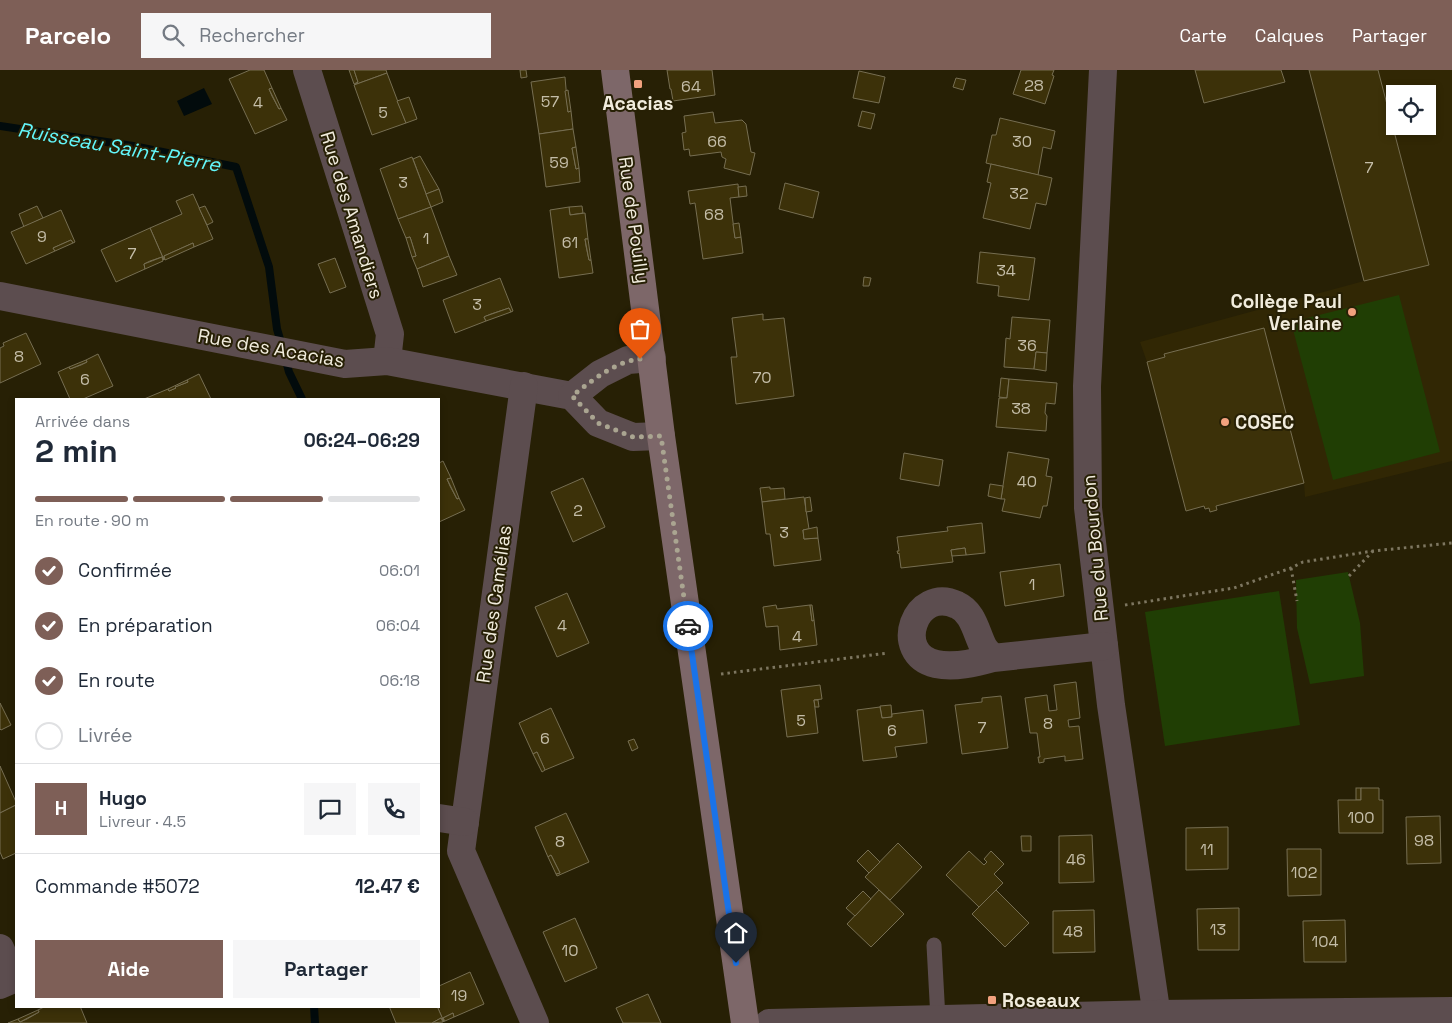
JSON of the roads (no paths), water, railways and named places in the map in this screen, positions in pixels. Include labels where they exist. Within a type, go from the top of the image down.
[{"type":"main road","name":"Rue de Pouilly","points":[[615,70],[661,436],[745,1023]]},
{"type":"street","name":"Rue des Amandiers","points":[[307,70],[390,334],[387,360]]},
{"type":"street","name":"Rue du Bourdon","points":[[1103,70],[1087,386],[1088,508],[1111,705],[1158,1019]]},
{"type":"street","name":"Rue des Acacias","points":[[0,296],[345,364],[387,360],[572,396]]},
{"type":"street","points":[[652,358],[628,360],[600,374],[572,396],[598,423],[633,437],[661,436]]},
{"type":"street","name":"Rue des Camélias","points":[[524,386],[452,820],[461,851],[535,1023]]},
{"type":"street","points":[[992,658],[984,649],[967,612],[958,605],[945,601],[929,604],[918,612],[912,625],[911,637],[915,649],[924,659],[935,664],[974,663],[992,658],[1104,646]]},
{"type":"street","points":[[0,948],[14,979],[0,985]]},
{"type":"street","points":[[769,1023],[938,1019],[1420,1017],[1452,1011]]},
{"type":"lane","points":[[934,945],[938,1019]]},
{"type":"waterway","name":"Ruisseau Saint-Pierre","points":[[0,126],[133,146],[236,167],[269,267],[277,329],[282,346]]},
{"type":"waterway","name":"Ruisseau Saint-Pierre","points":[[285,357],[289,372],[302,398]]},
{"type":"waterway","name":"Ruisseau Saint-Pierre","points":[[314,1008],[315,1023]]},
{"type":"place","name":"Acacias","points":[[638,84]]},
{"type":"place","name":"Collège Paul Verlaine","points":[[1352,312]]},
{"type":"place","name":"COSEC","points":[[1225,422]]},
{"type":"place","name":"Roseaux","points":[[992,1000]]}]
